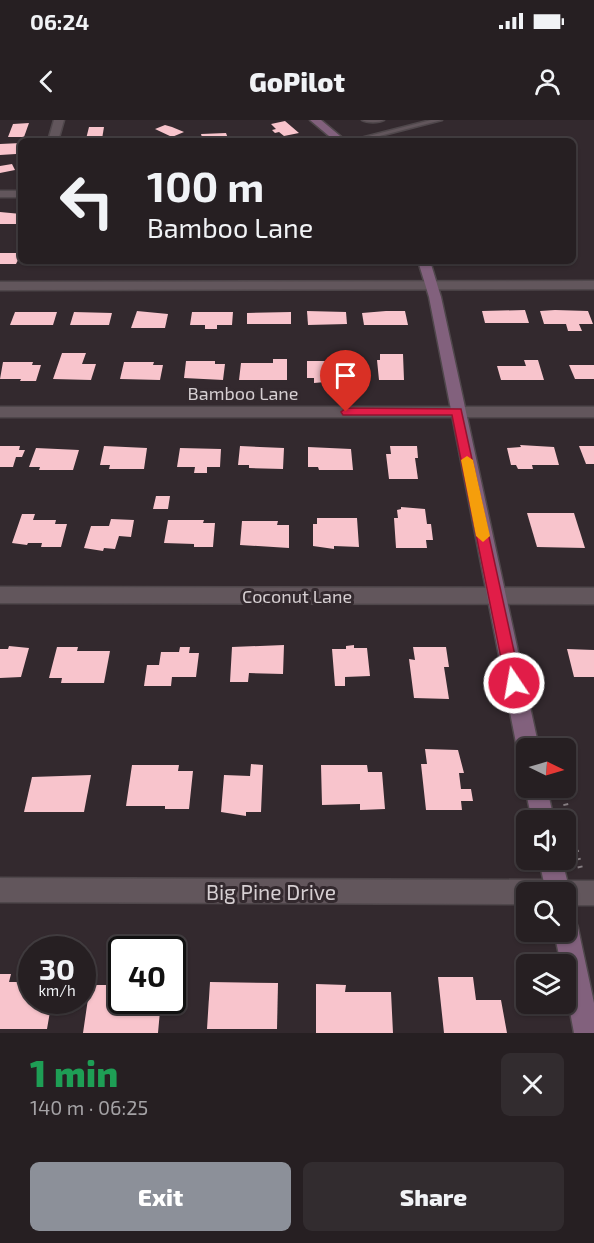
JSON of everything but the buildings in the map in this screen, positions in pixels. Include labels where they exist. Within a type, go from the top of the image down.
[{"type":"street","points":[[54,138],[60,120]]},
{"type":"street","points":[[315,120],[338,138]]},
{"type":"street","points":[[0,194],[18,194]]},
{"type":"street","points":[[425,264],[432,285],[526,738]]},
{"type":"street","points":[[0,286],[594,285]]},
{"type":"street","name":"Bamboo Lane","points":[[0,412],[594,412]]},
{"type":"street","name":"Coconut Lane","points":[[0,595],[594,596]]},
{"type":"street","name":"Big Pine Drive","points":[[0,890],[516,892]]},
{"type":"street","points":[[569,942],[587,1033]]},
{"type":"lane","points":[[366,120],[381,120]]},
{"type":"lane","points":[[364,138],[439,120]]},
{"type":"path","points":[[564,798],[588,883]]},
{"type":"slow traffic","points":[[467,460],[483,536]]},
{"type":"route","points":[[346,412],[457,411],[514,683]]}]
